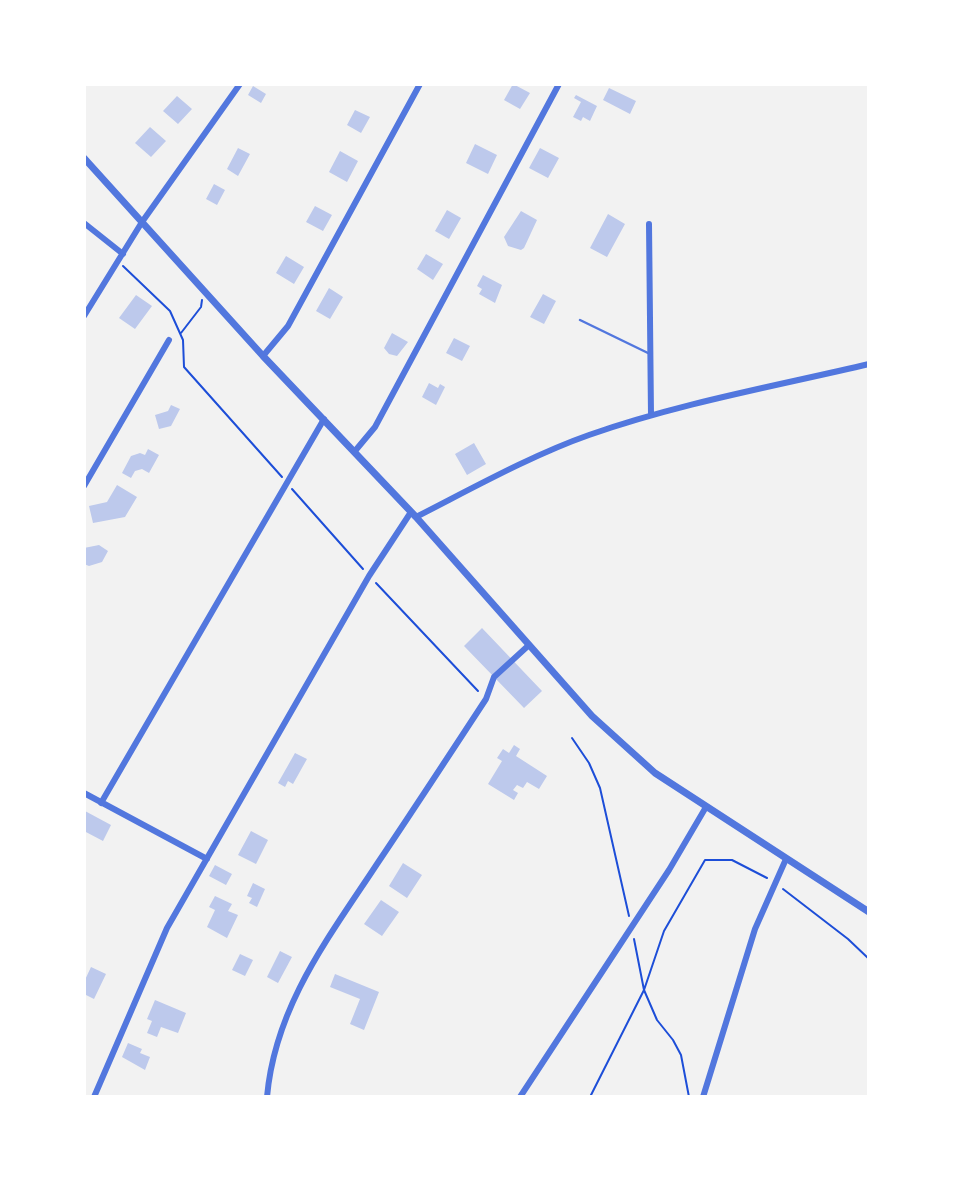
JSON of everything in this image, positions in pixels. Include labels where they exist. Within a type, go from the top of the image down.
[{"type":"street","points":[[84,316],[142,222],[240,84]]},
{"type":"street","points":[[262,355],[288,326],[420,84]]},
{"type":"street","points":[[355,451],[375,427],[559,84]]},
{"type":"street","points":[[84,158],[262,355],[355,451],[592,716],[655,773],[869,912]]},
{"type":"street","points":[[84,223],[122,254]]},
{"type":"street","points":[[649,224],[651,415]]},
{"type":"street","points":[[84,486],[169,340]]},
{"type":"street","points":[[94,1097],[167,928],[369,576],[413,515],[586,436],[651,415],[869,365]]},
{"type":"street","points":[[101,803],[324,419]]},
{"type":"street","points":[[267,1097],[274,1055],[283,1024],[305,974],[486,699],[494,677],[529,645]]},
{"type":"street","points":[[84,793],[206,859]]},
{"type":"street","points":[[520,1097],[662,881],[706,807]]},
{"type":"street","points":[[703,1097],[755,929],[786,859]]},
{"type":"lane","points":[[580,320],[650,354]]},
{"type":"path","points":[[180,333],[201,307],[202,289]]},
{"type":"path","points":[[590,1097],[644,990],[664,931],[705,860],[732,860],[775,883],[848,939],[869,959]]},
{"type":"building","points":[[513,84],[530,93],[520,109],[504,100]]},
{"type":"building","points":[[253,86],[266,94],[261,103],[248,95]]},
{"type":"building","points":[[609,88],[636,101],[630,114],[603,100]]},
{"type":"building","points":[[576,95],[597,106],[590,121],[583,117],[581,121],[573,117],[581,102],[574,98]]},
{"type":"building","points":[[177,96],[192,109],[178,124],[163,111]]},
{"type":"building","points":[[355,110],[370,117],[361,133],[347,125]]},
{"type":"building","points":[[150,127],[166,141],[151,157],[135,143]]},
{"type":"building","points":[[475,144],[497,155],[488,174],[466,163]]},
{"type":"building","points":[[238,148],[250,154],[238,176],[227,169]]},
{"type":"building","points":[[540,148],[559,158],[548,178],[529,168]]},
{"type":"building","points":[[340,151],[358,161],[347,182],[329,172]]},
{"type":"building","points":[[214,184],[225,190],[217,205],[206,199]]},
{"type":"building","points":[[315,206],[332,215],[323,231],[306,222]]},
{"type":"building","points":[[447,210],[461,218],[449,239],[435,231]]},
{"type":"building","points":[[521,211],[537,220],[521,250],[508,246],[504,237]]},
{"type":"building","points":[[608,214],[625,224],[607,257],[590,248]]},
{"type":"building","points":[[426,254],[443,264],[433,280],[417,269]]},
{"type":"building","points":[[286,256],[304,267],[294,284],[276,273]]},
{"type":"building","points":[[483,275],[502,285],[495,303],[479,294],[482,289],[477,286]]},
{"type":"building","points":[[329,288],[343,297],[330,319],[316,311]]},
{"type":"building","points":[[543,294],[556,301],[544,324],[530,317]]},
{"type":"building","points":[[136,295],[152,306],[135,329],[119,318]]},
{"type":"building","points":[[392,333],[408,342],[397,356],[389,354],[384,348]]},
{"type":"building","points":[[454,338],[470,346],[462,361],[446,353]]},
{"type":"building","points":[[429,383],[438,388],[440,384],[445,387],[436,405],[422,397]]},
{"type":"building","points":[[171,405],[180,409],[171,426],[159,429],[155,415],[168,411]]},
{"type":"building","points":[[474,443],[486,464],[467,475],[455,454]]},
{"type":"building","points":[[148,449],[159,455],[149,473],[142,469],[135,471],[131,478],[122,473],[131,456],[140,453],[145,455]]},
{"type":"building","points":[[117,485],[137,497],[125,517],[93,523],[89,506],[107,502]]},
{"type":"building","points":[[99,545],[108,551],[102,562],[89,566],[84,564],[84,548]]},
{"type":"building","points":[[482,628],[542,691],[524,708],[464,646]]},
{"type":"building","points":[[514,745],[520,749],[516,756],[547,776],[539,789],[527,782],[523,788],[517,785],[513,790],[518,793],[514,800],[488,784],[502,761],[497,758],[503,749],[509,753]]},
{"type":"building","points":[[295,753],[307,759],[293,784],[288,781],[285,787],[278,783]]},
{"type":"building","points":[[85,811],[111,825],[103,841],[84,831]]},
{"type":"building","points":[[251,831],[268,840],[256,864],[238,855]]},
{"type":"building","points":[[403,863],[422,875],[407,898],[389,886]]},
{"type":"building","points":[[215,865],[232,874],[226,885],[209,876]]},
{"type":"building","points":[[253,883],[265,889],[257,907],[249,903],[252,898],[247,896]]},
{"type":"building","points":[[215,896],[232,904],[228,911],[238,915],[227,938],[207,927],[215,910],[209,907]]},
{"type":"building","points":[[381,900],[399,912],[382,936],[364,924]]},
{"type":"building","points":[[280,951],[292,957],[278,983],[267,977]]},
{"type":"building","points":[[240,954],[253,960],[245,976],[232,970]]},
{"type":"building","points":[[91,967],[106,974],[94,999],[84,994],[84,982]]},
{"type":"building","points":[[335,974],[379,992],[364,1030],[350,1024],[360,999],[330,987]]},
{"type":"building","points":[[155,1000],[186,1013],[178,1033],[161,1027],[157,1037],[147,1033],[152,1021],[147,1019]]},
{"type":"building","points":[[128,1043],[142,1049],[140,1053],[150,1057],[145,1070],[122,1057]]}]
